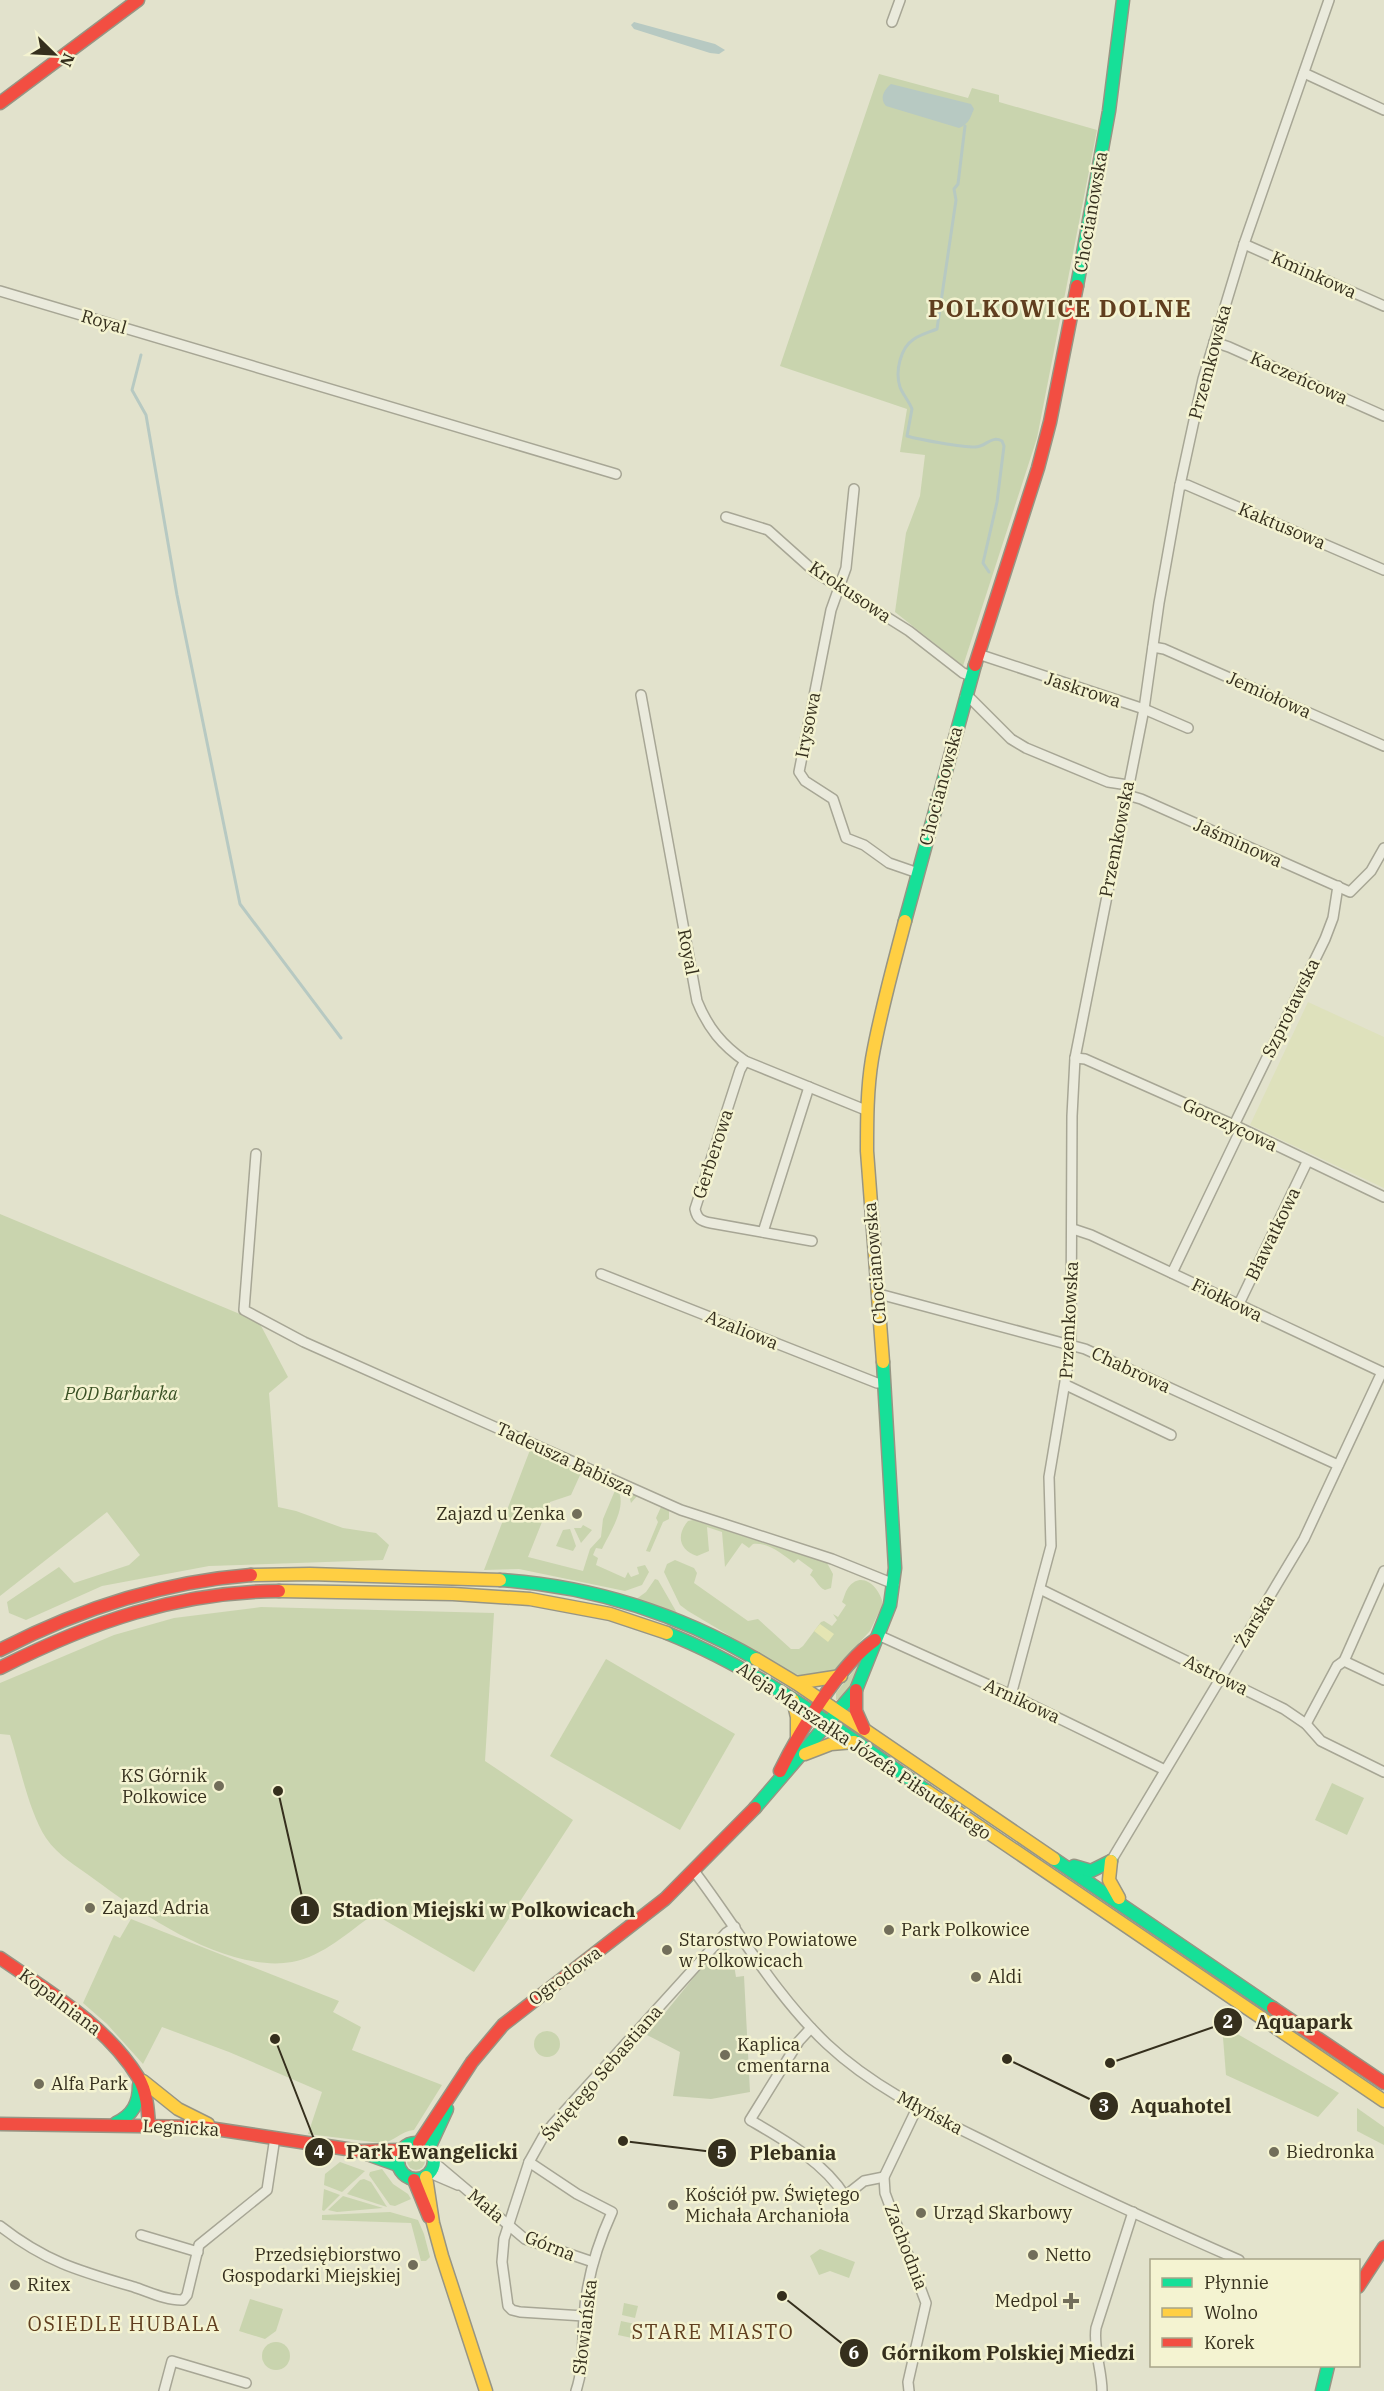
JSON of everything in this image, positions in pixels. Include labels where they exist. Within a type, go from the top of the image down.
[{"type":"street","points":[[0,103],[138,0]]},
{"type":"street","points":[[892,22],[900,0]]},
{"type":"street","name":"Chocianowska","points":[[856,1690],[890,1605],[894,1584],[879,1294],[867,1151],[871,1069],[878,1027],[965,697],[1038,468],[1050,422],[1095,197],[1123,0]]},
{"type":"street","name":"Przemkowska","points":[[1011,1695],[1051,1546],[1049,1477],[1071,1346],[1072,1116],[1075,1058],[1144,709],[1180,485],[1214,342],[1244,244],[1329,0]]},
{"type":"street","points":[[1304,73],[1384,110]]},
{"type":"street","name":"Kminkowa","points":[[1244,244],[1384,306]]},
{"type":"street","name":"Royal","points":[[0,291],[616,474]]},
{"type":"street","name":"Kaczeńcowa","points":[[1214,342],[1384,416]]},
{"type":"street","name":"Kaktusowa","points":[[1180,485],[1187,485],[1384,570]]},
{"type":"street","points":[[840,588],[846,568],[854,489]]},
{"type":"street","name":"Krokusowa","points":[[726,517],[768,530],[815,572],[909,631],[963,674],[971,676]]},
{"type":"street","name":"Irysowa","points":[[840,588],[831,610],[799,772],[805,780],[833,799],[846,838],[864,845],[890,863],[918,873]]},
{"type":"street","name":"Jemiołowa","points":[[1153,647],[1164,649],[1384,746]]},
{"type":"street","name":"Jaskrowa","points":[[978,654],[1144,709],[1188,728]]},
{"type":"street","name":"Royal","points":[[641,695],[698,1001],[708,1026],[728,1049],[746,1061],[868,1111]]},
{"type":"street","name":"Jaśminowa","points":[[965,697],[971,699],[1011,739],[1026,748],[1127,790],[1141,799],[1350,892],[1371,871],[1384,848]]},
{"type":"street","name":"Szprotawska","points":[[1172,1273],[1325,939],[1333,918],[1338,886]]},
{"type":"street","name":"Gorczycowa","points":[[1075,1058],[1085,1059],[1237,1127],[1384,1197]]},
{"type":"street","name":"Gerberowa","points":[[746,1061],[740,1070],[695,1209],[697,1216],[701,1221],[812,1241]]},
{"type":"street","points":[[763,1232],[809,1087]]},
{"type":"street","name":"Tadeusza Babisza","points":[[256,1154],[244,1310],[304,1342],[681,1510],[832,1559],[894,1584]]},
{"type":"street","name":"Bławatkowa","points":[[1238,1306],[1307,1162]]},
{"type":"street","name":"Fiołkowa","points":[[1073,1229],[1091,1235],[1383,1373]]},
{"type":"street","name":"Azaliowa","points":[[601,1274],[877,1383],[884,1383]]},
{"type":"street","name":"Chabrowa","points":[[879,1294],[1084,1349],[1338,1465]]},
{"type":"street","name":"Żarska","points":[[1112,1861],[1304,1539],[1383,1373]]},
{"type":"street","points":[[1066,1385],[1171,1435]]},
{"type":"street","points":[[1306,1724],[1337,1666],[1344,1661],[1384,1571]]},
{"type":"street","name":"Aleja Marszałka Józefa Piłsudskiego","points":[[0,1650],[30,1633],[102,1604],[181,1584],[249,1575],[478,1579],[552,1586],[610,1597],[640,1606],[701,1630],[749,1654],[796,1683],[1384,2083]]},
{"type":"street","name":"Astrowa","points":[[1040,1589],[1284,1709],[1306,1724],[1321,1741],[1384,1772]]},
{"type":"street","name":"Aleja Marszałka Józefa Piłsudskiego","points":[[0,1668],[74,1632],[138,1610],[187,1599],[249,1592],[297,1590],[496,1596],[577,1606],[663,1631],[697,1645],[749,1672],[793,1700],[1384,2101]]},
{"type":"street","name":"Ogrodowa","points":[[770,1791],[797,1737],[822,1701],[865,1647],[877,1638]]},
{"type":"street","name":"Arnikowa","points":[[877,1638],[1011,1695],[1165,1770]]},
{"type":"street","points":[[1344,1661],[1384,1680]]},
{"type":"street","points":[[796,1683],[841,1676]]},
{"type":"street","points":[[856,1690],[856,1711],[864,1729]]},
{"type":"street","name":"Ogrodowa","points":[[424,2145],[480,2051],[503,2025],[640,1919],[694,1871],[748,1816],[856,1690]]},
{"type":"street","points":[[793,1700],[797,1717],[797,1737]]},
{"type":"street","points":[[800,1756],[822,1746],[842,1742],[855,1743]]},
{"type":"street","points":[[1063,1863],[1091,1871],[1112,1861]]},
{"type":"street","points":[[1112,1861],[1107,1875],[1110,1885],[1129,1910]]},
{"type":"street","name":"Młyńska","points":[[694,1871],[781,1993],[811,2028],[869,2078],[917,2108],[1133,2212],[1237,2259]]},
{"type":"street","name":"Świętego Sebastiana","points":[[584,2316],[520,2312],[512,2310],[506,2298],[501,2262],[502,2247],[529,2162],[553,2124],[726,1933],[735,1927]]},
{"type":"street","name":"Kopalniana","points":[[0,1958],[86,2018],[112,2044],[139,2078],[147,2100],[149,2126]]},
{"type":"street","points":[[811,2028],[799,2041],[750,2120],[810,2159],[840,2187],[845,2196],[864,2181],[884,2177],[917,2108]]},
{"type":"street","points":[[112,2125],[129,2117],[134,2111],[140,2095],[139,2078]]},
{"type":"street","points":[[139,2078],[178,2109],[220,2129]]},
{"type":"street","name":"Legnicka","points":[[0,2124],[220,2129],[360,2151],[401,2150],[409,2144],[424,2145]]},
{"type":"street","points":[[0,2226],[26,2247],[54,2261],[87,2274],[181,2301],[187,2295],[199,2245],[267,2190],[275,2137]]},
{"type":"street","points":[[424,2145],[433,2223],[486,2391]]},
{"type":"street","points":[[401,2150],[398,2165],[403,2175],[426,2173]]},
{"type":"street","name":"Legnicka","points":[[360,2151],[398,2165]]},
{"type":"street","name":"Słowiańska","points":[[529,2162],[577,2194],[612,2212],[593,2262],[584,2316],[581,2374],[576,2391]]},
{"type":"street","name":"Mała","points":[[426,2173],[464,2187],[508,2225]]},
{"type":"street","name":"Zachodnia","points":[[884,2177],[885,2193],[926,2303],[908,2382],[909,2391]]},
{"type":"street","points":[[1102,2391],[1096,2328],[1133,2212]]},
{"type":"street","name":"Górna","points":[[508,2225],[529,2241],[593,2262]]},
{"type":"street","points":[[141,2235],[198,2252]]},
{"type":"street","points":[[1360,2285],[1384,2247]]},
{"type":"street","points":[[164,2391],[172,2361],[246,2384]]},
{"type":"street","points":[[1322,2391],[1329,2367]]},
{"type":"shaded area","points":[[634,22],[715,44],[725,50],[719,54],[710,53],[634,29],[631,25]]},
{"type":"shaded area","points":[[891,84],[971,104],[974,109],[967,123],[959,128],[886,106],[883,94]]},
{"type":"shaded area","points":[[1308,1002],[1384,1037],[1384,1188],[1250,1125]]},
{"type":"shaded area","points":[[725,1947],[733,1959],[736,1977],[744,1976],[750,2092],[711,2099],[673,2096],[680,2052],[647,2035],[699,1971]]},
{"type":"green space","points":[[879,74],[968,98],[972,88],[999,95],[999,102],[1097,130],[1037,438],[963,666],[895,612],[906,533],[920,496],[925,455],[900,452],[907,409],[780,366]]},
{"type":"green space","name":"POD Barbarka","points":[[0,1214],[259,1322],[288,1377],[269,1393],[278,1507],[343,1528],[376,1533],[389,1545],[383,1560],[209,1566],[102,1586],[26,1620],[9,1613],[7,1602],[59,1567],[74,1583],[129,1565],[140,1555],[107,1512],[0,1596]]},
{"type":"green space","points":[[530,1450],[581,1473],[571,1495],[550,1502],[528,1557],[583,1571],[590,1549],[601,1537],[603,1519],[616,1488],[620,1494],[620,1510],[602,1549],[596,1548],[593,1555],[598,1558],[596,1565],[625,1578],[628,1572],[631,1577],[639,1574],[637,1567],[645,1565],[649,1572],[642,1585],[625,1591],[519,1569],[484,1570]]},
{"type":"green space","points":[[631,1494],[635,1494],[669,1510],[669,1519],[663,1522],[650,1552],[646,1551],[658,1522],[656,1518],[661,1507],[637,1496],[631,1503]]},
{"type":"green space","points":[[693,1520],[827,1563],[833,1574],[831,1588],[825,1590],[821,1587],[810,1575],[813,1570],[798,1559],[794,1563],[775,1549],[759,1544],[753,1544],[749,1548],[742,1543],[725,1567],[722,1532],[707,1527],[709,1551],[697,1556],[686,1550],[681,1541],[684,1526],[688,1521]]},
{"type":"green space","points":[[583,1525],[592,1530],[581,1543],[574,1528],[581,1528]]},
{"type":"green space","points":[[570,1529],[576,1546],[573,1551],[556,1546],[563,1530]]},
{"type":"green space","points":[[675,1560],[694,1568],[697,1573],[694,1583],[748,1621],[758,1619],[791,1649],[799,1649],[803,1646],[821,1622],[824,1621],[832,1626],[837,1620],[833,1614],[838,1617],[846,1605],[842,1602],[847,1590],[859,1580],[864,1580],[874,1587],[883,1604],[870,1631],[834,1670],[809,1677],[794,1674],[680,1605],[664,1572],[667,1564]]},
{"type":"green space","points":[[655,1579],[658,1580],[677,1613],[635,1600],[646,1592]]},
{"type":"green space","points":[[261,1607],[494,1613],[485,1761],[573,1820],[474,1972],[374,1914],[325,1949],[304,1959],[267,1963],[241,1959],[188,1938],[137,1909],[68,1861],[46,1838],[30,1802],[10,1735],[0,1734],[0,1683],[114,1635],[174,1618]]},
{"type":"green space","points":[[606,1659],[735,1734],[680,1830],[550,1756]]},
{"type":"green space","points":[[859,1664],[862,1665],[852,1686],[845,1695],[836,1700],[836,1693]]},
{"type":"green space","points":[[1332,1783],[1364,1798],[1347,1835],[1315,1820]]},
{"type":"green space","points":[[131,1919],[339,2001],[333,2012],[361,2027],[352,2050],[442,2085],[414,2130],[381,2143],[308,2134],[322,2092],[229,2052],[162,2027],[143,2064],[107,2024],[83,2003],[114,1935],[120,1938]]},
{"type":"green space","points":[[1222,2025],[1339,2093],[1318,2117],[1226,2075]]},
{"type":"green space","points":[[547,2031],[556,2035],[560,2044],[556,2053],[547,2057],[538,2053],[534,2044],[538,2035]]},
{"type":"green space","points":[[1357,2108],[1384,2127],[1384,2145],[1357,2131]]},
{"type":"green space","points":[[412,2152],[420,2152],[425,2157],[423,2168],[412,2170],[407,2165],[407,2157]]},
{"type":"green space","points":[[340,2162],[365,2171],[342,2192],[324,2185],[325,2174]]},
{"type":"green space","points":[[382,2169],[393,2184],[408,2194],[411,2199],[395,2206],[390,2205],[369,2175],[370,2172]]},
{"type":"green space","points":[[360,2180],[371,2182],[387,2207],[347,2194]]},
{"type":"green space","points":[[324,2189],[340,2195],[324,2211],[322,2210]]},
{"type":"green space","points":[[343,2196],[383,2208],[337,2212],[328,2210]]},
{"type":"green space","points":[[390,2212],[418,2220],[430,2257],[426,2261],[421,2261],[411,2223],[322,2220],[322,2215]]},
{"type":"green space","points":[[820,2249],[855,2262],[849,2278],[830,2271],[819,2275],[810,2256]]},
{"type":"green space","points":[[250,2299],[283,2309],[276,2331],[265,2339],[239,2331]]},
{"type":"green space","points":[[624,2303],[638,2306],[635,2318],[622,2315]]},
{"type":"green space","points":[[621,2321],[635,2324],[632,2338],[618,2335]]},
{"type":"green space","points":[[276,2342],[286,2346],[290,2356],[286,2366],[276,2370],[266,2366],[262,2356],[266,2346]]},
{"type":"sand","points":[[820,1624],[834,1634],[828,1642],[814,1631]]},
{"type":"waterway","points":[[965,126],[958,184],[954,189],[956,200],[937,329],[909,343],[902,354],[898,374],[900,387],[912,409],[907,436],[969,447],[979,446],[995,439],[1002,441],[1004,446],[997,502],[983,563],[989,572]]},
{"type":"waterway","points":[[141,355],[132,390],[146,415],[177,595],[240,904],[341,1038]]},
{"type":"traffic: fast","points":[[1077,286],[1109,111],[1123,0]]},
{"type":"traffic: fast","points":[[905,921],[975,665]]},
{"type":"traffic: fast","points":[[755,1808],[856,1690],[890,1605],[895,1568],[883,1362]]},
{"type":"traffic: fast","points":[[500,1580],[567,1588],[632,1604],[695,1628],[756,1659]]},
{"type":"traffic: fast","points":[[667,1633],[736,1666],[802,1705],[927,1791]]},
{"type":"traffic: fast","points":[[1054,1859],[1273,2008]]},
{"type":"traffic: fast","points":[[1074,1866],[1091,1871],[1111,1861]]},
{"type":"traffic: fast","points":[[116,2123],[134,2108],[139,2085]]},
{"type":"traffic: fast","points":[[429,2148],[447,2109]]},
{"type":"traffic: fast","points":[[416,2143],[429,2148],[434,2161],[429,2174],[416,2179],[403,2174],[398,2161],[403,2148],[416,2143]]},
{"type":"traffic: fast","points":[[367,2154],[398,2165]]},
{"type":"traffic: fast","points":[[1322,2391],[1328,2367]]},
{"type":"traffic: slow","points":[[883,1362],[867,1151],[868,1105],[870,1070],[875,1042],[905,921]]},
{"type":"traffic: slow","points":[[251,1575],[310,1574],[500,1580]]},
{"type":"traffic: slow","points":[[279,1591],[453,1594],[530,1599],[610,1614],[667,1633]]},
{"type":"traffic: slow","points":[[756,1659],[796,1683],[1054,1859]]},
{"type":"traffic: slow","points":[[796,1683],[841,1676]]},
{"type":"traffic: slow","points":[[793,1700],[797,1717],[797,1736]]},
{"type":"traffic: slow","points":[[805,1754],[831,1744],[854,1742]]},
{"type":"traffic: slow","points":[[927,1791],[1384,2101]]},
{"type":"traffic: slow","points":[[1111,1861],[1109,1880],[1119,1898]]},
{"type":"traffic: slow","points":[[143,2081],[178,2109],[208,2124]]},
{"type":"traffic: slow","points":[[426,2177],[433,2223],[442,2256],[486,2391]]},
{"type":"traffic: jam","points":[[0,103],[138,0]]},
{"type":"traffic: jam","points":[[975,665],[1038,468],[1050,422],[1077,286]]},
{"type":"traffic: jam","points":[[0,1650],[60,1622],[121,1600],[185,1584],[251,1575]]},
{"type":"traffic: jam","points":[[0,1668],[68,1637],[135,1613],[205,1597],[279,1591]]},
{"type":"traffic: jam","points":[[780,1771],[809,1719],[835,1682],[848,1665],[875,1640]]},
{"type":"traffic: jam","points":[[856,1690],[856,1711],[864,1729]]},
{"type":"traffic: jam","points":[[419,2143],[472,2062],[503,2025],[665,1899],[755,1808]]},
{"type":"traffic: jam","points":[[0,1958],[57,1997],[110,2041],[125,2058],[141,2083],[149,2126]]},
{"type":"traffic: jam","points":[[1273,2008],[1384,2083]]},
{"type":"traffic: jam","points":[[0,2124],[202,2127],[360,2151],[401,2150]]},
{"type":"traffic: jam","points":[[414,2180],[429,2217]]},
{"type":"traffic: jam","points":[[1360,2284],[1384,2247]]},
{"type":"place","name":"Zajazd u Zenka","points":[[577,1514]]},
{"type":"place","name":"KS Górnik Polkowice","points":[[219,1786]]},
{"type":"place","name":"Stadion Miejski w Polkowicach","points":[[278,1791]]},
{"type":"place","name":"Zajazd Adria","points":[[90,1908]]},
{"type":"place","name":"Park Polkowice","points":[[889,1930]]},
{"type":"place","name":"Starostwo Powiatowe w Polkowicach","points":[[667,1950]]},
{"type":"place","name":"Aldi","points":[[976,1977]]},
{"type":"place","name":"Park Ewangelicki","points":[[275,2039]]},
{"type":"place","name":"Kaplica cmentarna","points":[[725,2055]]},
{"type":"place","name":"Aquahotel","points":[[1007,2059]]},
{"type":"place","name":"Aquapark","points":[[1110,2063]]},
{"type":"place","name":"Alfa Park","points":[[39,2084]]},
{"type":"place","name":"Plebania","points":[[623,2141]]},
{"type":"place","name":"Biedronka","points":[[1274,2152]]},
{"type":"place","name":"Kościół pw. Świętego Michała Archanioła","points":[[673,2205]]},
{"type":"place","name":"Urząd Skarbowy","points":[[921,2213]]},
{"type":"place","name":"Netto","points":[[1033,2255]]},
{"type":"place","name":"Przedsiębiorstwo Gospodarki Miejskiej","points":[[413,2265]]},
{"type":"place","name":"Ritex","points":[[15,2285]]},
{"type":"place","name":"Górnikom Polskiej Miedzi","points":[[782,2296]]},
{"type":"place","name":"Medpol","points":[[1071,2301]]},
{"type":"district","name":"POLKOWICE DOLNE","points":[[1060,309]]},
{"type":"district","name":"OSIEDLE HUBALA","points":[[124,2324]]},
{"type":"district","name":"STARE MIASTO","points":[[713,2332]]}]
